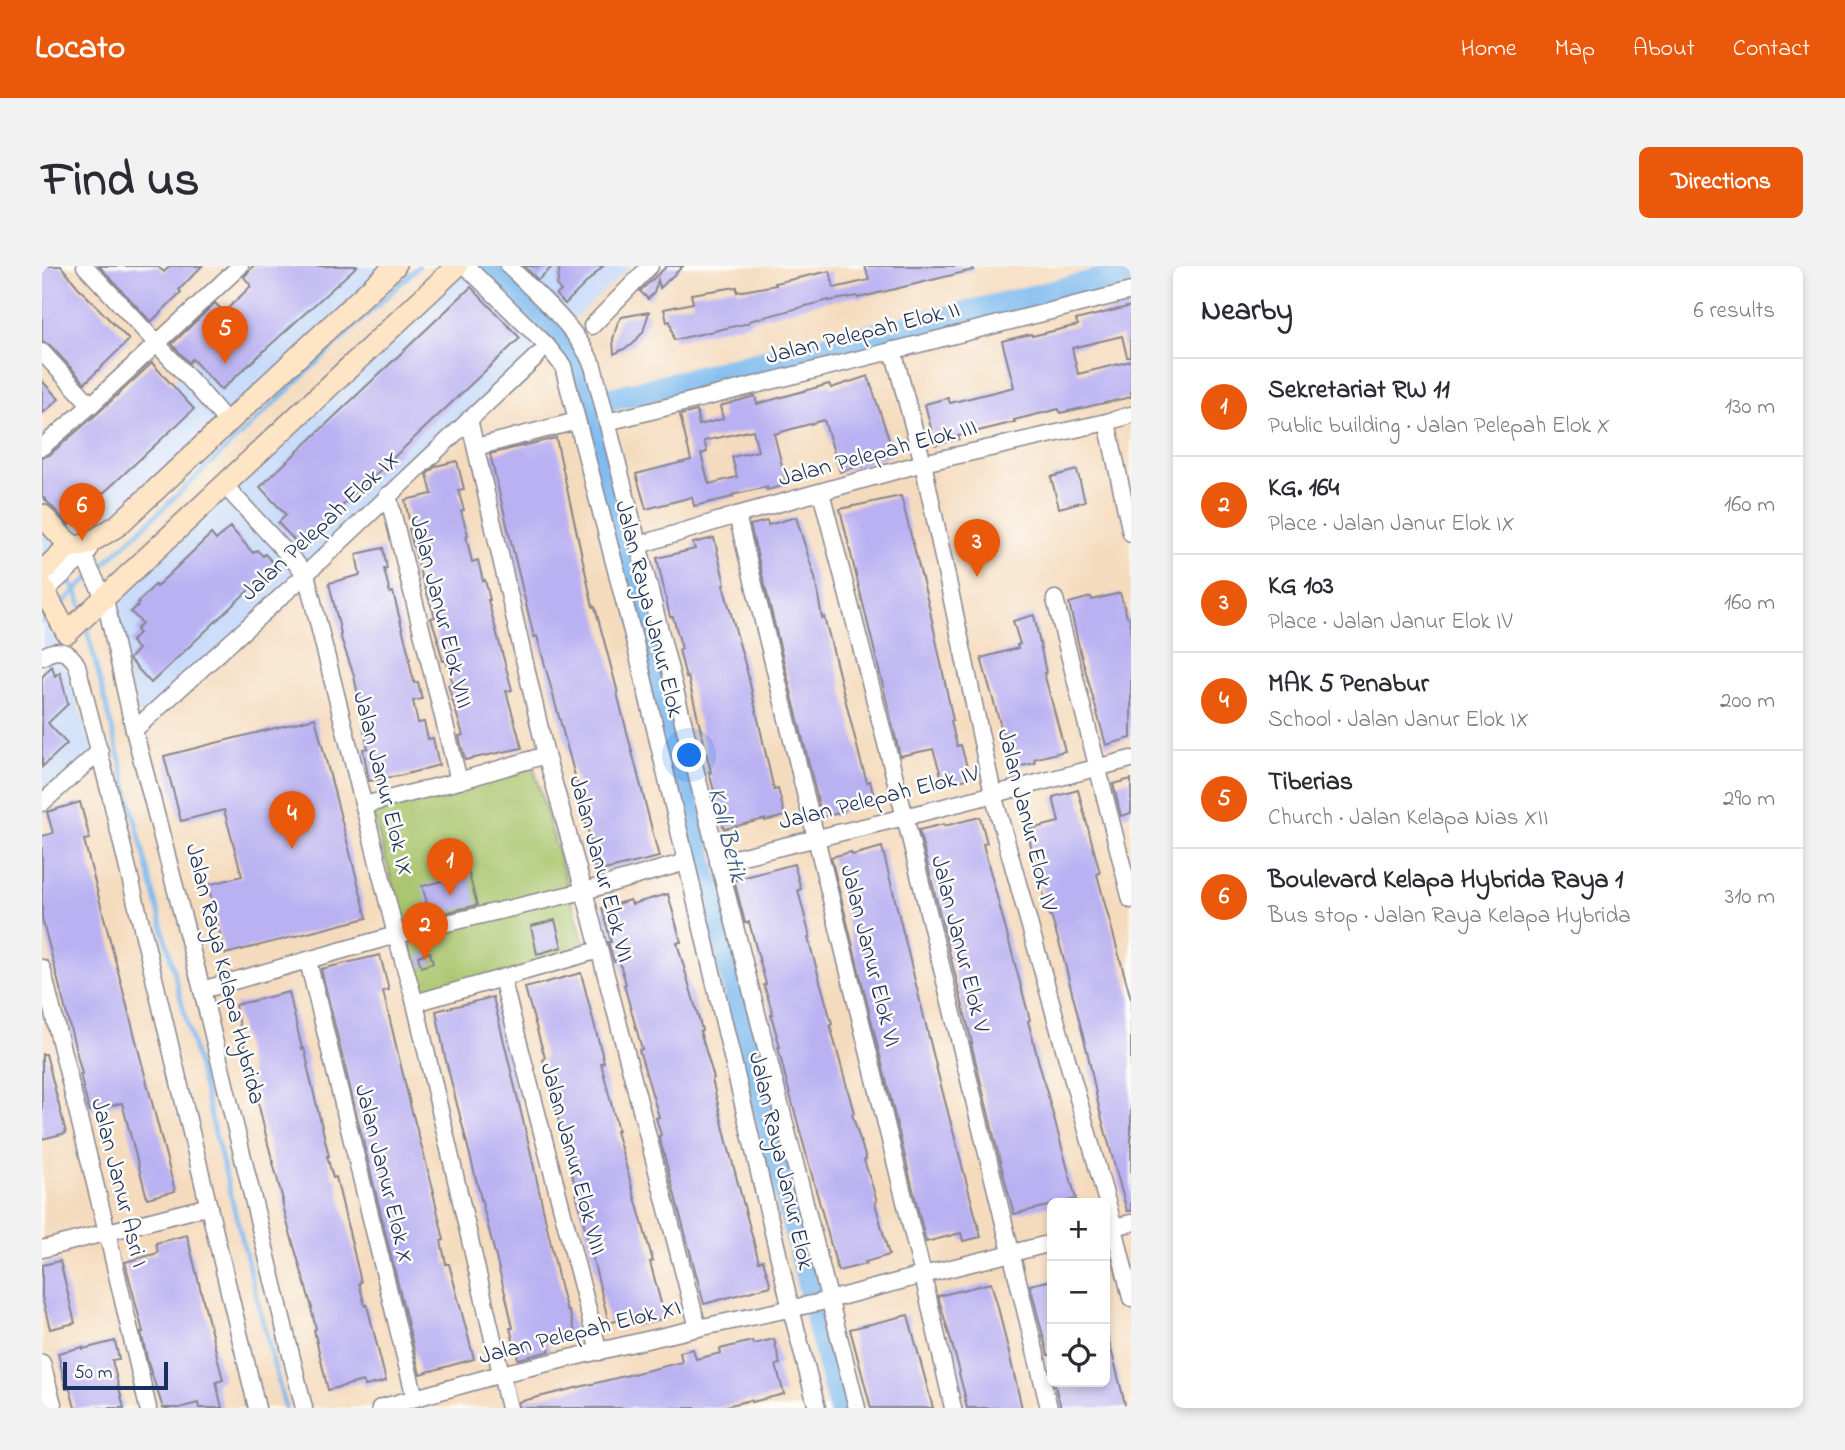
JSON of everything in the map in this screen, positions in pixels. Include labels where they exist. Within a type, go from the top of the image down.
[{"type":"main road","points":[[58,573],[80,548],[117,526],[395,266]]},
{"type":"main road","points":[[69,629],[225,486],[457,266]]},
{"type":"main road","name":"Jalan Raya Kelapa Hybrida","points":[[42,515],[58,573],[69,629]]},
{"type":"street","points":[[85,266],[228,423]]},
{"type":"street","name":"Jalan Raya Janur Elok","points":[[466,266],[547,346],[563,366],[636,647],[794,1308],[810,1407]]},
{"type":"street","name":"Jalan Raya Janur Elok","points":[[509,266],[576,334],[593,366],[718,862],[822,1302],[857,1408]]},
{"type":"street","points":[[592,326],[650,266]]},
{"type":"street","points":[[42,447],[157,344],[230,269]]},
{"type":"street","name":"Jalan Pelepah Elok II","points":[[606,420],[1131,291]]},
{"type":"street","name":"Jalan Janur Elok IV","points":[[893,350],[923,463],[993,794],[1102,1198]]},
{"type":"street","points":[[42,352],[91,405]]},
{"type":"street","name":"Jalan Pelepah Elok IX","points":[[134,730],[306,575],[538,355]]},
{"type":"street","name":"Jalan Pelepah Elok III","points":[[639,545],[923,463],[1131,415]]},
{"type":"street","name":"Jalan Janur Elok VII","points":[[469,419],[546,755],[698,1328]]},
{"type":"street","points":[[476,447],[577,421]]},
{"type":"street","points":[[1107,422],[1131,533]]},
{"type":"street","name":"Jalan Janur Elok IX","points":[[225,486],[306,575],[415,1003],[509,1408]]},
{"type":"street","name":"Jalan Janur Elok V","points":[[821,492],[905,817],[1049,1408]]},
{"type":"street","name":"Jalan Janur Elok VIII","points":[[388,495],[459,781]]},
{"type":"street","name":"Jalan Janur Elok VI","points":[[737,515],[923,1275],[953,1408]]},
{"type":"street","name":"Jalan Raya Kelapa Hybrida","points":[[58,573],[101,598],[202,990],[304,1408]]},
{"type":"street","points":[[1055,599],[1131,900]]},
{"type":"street","points":[[42,656],[69,629]]},
{"type":"street","points":[[42,656],[56,651],[64,652],[74,658],[78,665],[257,1408]]},
{"type":"street","points":[[42,803],[100,751]]},
{"type":"street","points":[[364,805],[546,755]]},
{"type":"street","name":"Jalan Pelepah Elok IV","points":[[718,862],[1131,759]]},
{"type":"street","points":[[202,990],[396,935],[584,891],[686,862]]},
{"type":"street","points":[[415,1003],[599,950]]},
{"type":"street","name":"Jalan Janur Elok X","points":[[308,961],[415,1398]]},
{"type":"street","name":"Jalan Janur Asri I","points":[[42,968],[148,1408]]},
{"type":"street","name":"Jalan Janur Elok VIII","points":[[502,978],[599,1352]]},
{"type":"street","points":[[42,1249],[209,1206]]},
{"type":"street","points":[[1110,1228],[1131,1223]]},
{"type":"street","name":"Jalan Janur Elok IV","points":[[1110,1228],[1131,1298]]},
{"type":"street","name":"Jalan Pelepah Elok XI","points":[[380,1408],[501,1374],[822,1302],[1047,1244]]},
{"type":"street","points":[[42,1363],[54,1408]]},
{"type":"shaded area","points":[[300,266],[389,266],[42,588],[42,430],[79,470]]},
{"type":"shaded area","points":[[519,266],[631,266],[571,322]]},
{"type":"shaded area","points":[[466,267],[542,346],[141,721],[106,600]]},
{"type":"shaded area","points":[[42,590],[93,752],[42,799]]},
{"type":"green space","points":[[533,766],[586,950],[424,995],[372,811]]},
{"type":"building","points":[[42,266],[61,266],[129,340],[85,383],[50,345],[42,342]]},
{"type":"building","points":[[99,266],[157,266],[164,272],[170,266],[202,266],[151,322]]},
{"type":"building","points":[[253,266],[357,266],[221,390],[192,359],[189,363],[172,344],[215,303],[224,312],[251,286],[244,277]]},
{"type":"building","points":[[524,266],[553,266],[538,280]]},
{"type":"building","points":[[560,266],[603,266],[565,304],[556,295],[561,291],[557,286]]},
{"type":"building","points":[[667,266],[683,266],[660,288],[658,280],[654,293],[648,299],[640,291]]},
{"type":"building","points":[[865,266],[973,266],[973,270],[858,298],[829,300],[749,323],[674,340],[670,321],[667,322],[664,309],[693,303],[691,294],[737,287],[737,292],[830,271],[834,288],[869,280]]},
{"type":"building","points":[[471,287],[520,338],[300,546],[278,523],[286,515],[260,487]]},
{"type":"building","points":[[1131,306],[1131,357],[1127,357],[1122,336],[1072,348],[1078,374],[1131,361],[1131,397],[1060,413],[1059,409],[1014,420],[1015,422],[958,436],[959,439],[935,445],[925,404],[948,398],[950,403],[1014,387],[1002,341],[1078,325],[1076,320]]},
{"type":"building","points":[[649,312],[643,332],[632,345],[614,354],[613,339],[622,317]]},
{"type":"building","points":[[152,363],[194,409],[69,525],[42,496],[42,457],[49,455]]},
{"type":"building","points":[[868,376],[894,454],[840,472],[824,420],[774,434],[787,485],[767,490],[767,487],[694,506],[692,497],[646,509],[636,474],[691,460],[680,415],[697,411],[699,425],[723,419],[720,406],[755,396],[757,404],[829,384],[831,388]],"holes":[[[753,430],[758,451],[732,457],[737,477],[709,484],[701,454],[707,452],[704,441]]]},
{"type":"building","points":[[42,381],[59,399],[42,414]]},
{"type":"building","points":[[556,438],[593,607],[618,693],[659,857],[596,872],[589,845],[592,844],[579,799],[581,798],[537,636],[534,637],[490,454]]},
{"type":"building","points":[[457,461],[464,489],[458,490],[464,510],[461,511],[468,535],[466,536],[472,562],[478,560],[483,581],[485,580],[512,690],[506,691],[522,748],[465,760],[459,736],[463,735],[448,685],[453,684],[446,660],[443,661],[431,618],[435,617],[421,576],[405,500],[432,494],[427,474],[436,466]]},
{"type":"building","points":[[1077,470],[1085,501],[1059,508],[1051,477]]},
{"type":"building","points":[[901,496],[929,606],[957,746],[961,745],[970,778],[944,785],[933,749],[900,756],[840,509]]},
{"type":"building","points":[[796,517],[815,578],[822,618],[824,617],[829,635],[861,762],[875,801],[843,808],[844,812],[822,817],[750,525],[767,521],[768,525]]},
{"type":"building","points":[[230,527],[253,553],[257,550],[263,556],[265,554],[275,565],[151,683],[129,659],[138,649],[131,642],[139,633],[136,630],[142,623],[131,612],[155,585],[156,587],[211,534],[216,540]]},
{"type":"building","points":[[714,538],[725,584],[723,585],[748,675],[774,790],[778,789],[785,816],[724,829],[688,677],[686,678],[679,650],[682,649],[673,617],[670,617],[657,558],[695,549],[693,543]]},
{"type":"building","points":[[383,548],[387,569],[384,569],[390,593],[393,592],[414,683],[418,682],[422,699],[413,701],[418,723],[424,722],[428,739],[433,738],[439,765],[369,781],[363,749],[368,748],[364,724],[329,583],[360,575],[356,554]]},
{"type":"building","points":[[1120,593],[1131,625],[1131,738],[1106,745],[1069,603]]},
{"type":"building","points":[[1034,615],[1044,673],[1065,751],[1013,768],[981,658],[1018,648],[1017,645],[1020,644],[1013,621]]},
{"type":"building","points":[[52,666],[55,676],[60,672],[68,704],[48,723],[67,744],[42,767],[42,677]]},
{"type":"building","points":[[315,718],[367,918],[225,954],[208,885],[242,876],[224,810],[181,821],[164,756]]},
{"type":"building","points":[[1131,779],[1131,813],[1121,816],[1113,784]]},
{"type":"building","points":[[1078,790],[1100,873],[1097,874],[1131,999],[1131,1211],[1127,1211],[1061,949],[1049,916],[1027,830],[1059,822],[1053,797]]},
{"type":"building","points":[[80,802],[90,839],[84,840],[175,1191],[147,1198],[122,1103],[89,1111],[42,918],[42,836],[53,833],[47,812]]},
{"type":"building","points":[[980,817],[987,843],[983,844],[1076,1198],[1047,1198],[1047,1206],[1014,1214],[919,830]]},
{"type":"building","points":[[882,847],[981,1237],[963,1241],[961,1233],[926,1242],[831,857]]},
{"type":"building","points":[[794,864],[801,889],[798,890],[810,937],[808,938],[889,1255],[838,1271],[785,1076],[771,1015],[773,1014],[764,985],[766,984],[749,922],[745,923],[734,880]]},
{"type":"building","points":[[469,874],[477,905],[431,916],[422,886]]},
{"type":"building","points":[[668,894],[681,942],[677,943],[702,1030],[700,1031],[714,1078],[712,1079],[727,1142],[759,1262],[763,1260],[771,1286],[704,1304],[659,1136],[661,1135],[656,1118],[659,1117],[639,1050],[642,1049],[624,985],[626,984],[619,960],[614,962],[602,908],[630,900],[632,904]]},
{"type":"building","points":[[555,920],[562,947],[537,954],[531,926]]},
{"type":"building","points":[[430,952],[433,963],[421,967],[418,956]]},
{"type":"building","points":[[380,955],[389,990],[383,991],[434,1192],[446,1264],[449,1264],[474,1359],[420,1374],[321,969]]},
{"type":"building","points":[[581,973],[604,1062],[601,1063],[616,1131],[653,1261],[650,1262],[665,1318],[640,1325],[637,1315],[609,1323],[558,1126],[543,1059],[545,1058],[525,988]]},
{"type":"building","points":[[289,992],[308,1064],[327,1156],[333,1178],[336,1177],[361,1282],[359,1283],[386,1381],[365,1386],[363,1381],[328,1390],[314,1330],[312,1308],[287,1222],[235,1005]]},
{"type":"building","points":[[493,997],[561,1290],[575,1332],[546,1339],[550,1351],[518,1359],[507,1301],[445,1057],[436,1011]]},
{"type":"building","points":[[42,1054],[46,1054],[66,1133],[42,1139]]},
{"type":"building","points":[[187,1235],[223,1380],[216,1382],[222,1408],[199,1408],[198,1403],[179,1408],[163,1408],[148,1363],[125,1262],[158,1253],[156,1243]]},
{"type":"building","points":[[60,1261],[75,1323],[50,1329],[42,1297],[42,1265]]},
{"type":"building","points":[[1047,1281],[1047,1351],[1030,1285]]},
{"type":"building","points":[[991,1283],[1022,1408],[967,1408],[960,1372],[938,1296]]},
{"type":"building","points":[[908,1315],[933,1408],[871,1408],[850,1329]]},
{"type":"building","points":[[774,1339],[780,1364],[776,1365],[784,1394],[718,1408],[519,1408],[518,1402],[682,1362],[680,1352],[693,1349],[696,1359],[721,1353],[720,1349]]},
{"type":"building","points":[[115,1341],[119,1359],[112,1360],[124,1408],[75,1408],[70,1389],[66,1389],[58,1353]]},
{"type":"building","points":[[1110,1345],[1126,1408],[1061,1408],[1055,1387],[1110,1387]]},
{"type":"waterway","points":[[97,571],[419,266]]},
{"type":"waterway","name":"Kali Betik","points":[[489,266],[568,350],[580,376],[840,1408]]},
{"type":"waterway","points":[[587,405],[1131,273]]},
{"type":"waterway","points":[[58,607],[90,577]]},
{"type":"waterway","points":[[66,579],[77,590],[82,611]]},
{"type":"waterway","points":[[42,622],[49,615]]},
{"type":"waterway","points":[[86,626],[285,1408]]},
{"type":"place","name":"Tiberias","points":[[225,364]]},
{"type":"place","name":"Boulevard Kelapa Hybrida Raya 1","points":[[82,541]]},
{"type":"place","name":"KG 103","points":[[977,577]]},
{"type":"place","name":"MAK 5 Penabur","points":[[292,849]]},
{"type":"place","name":"Sekretariat RW 11","points":[[450,896]]},
{"type":"place","name":"KG. 164","points":[[425,960]]}]
